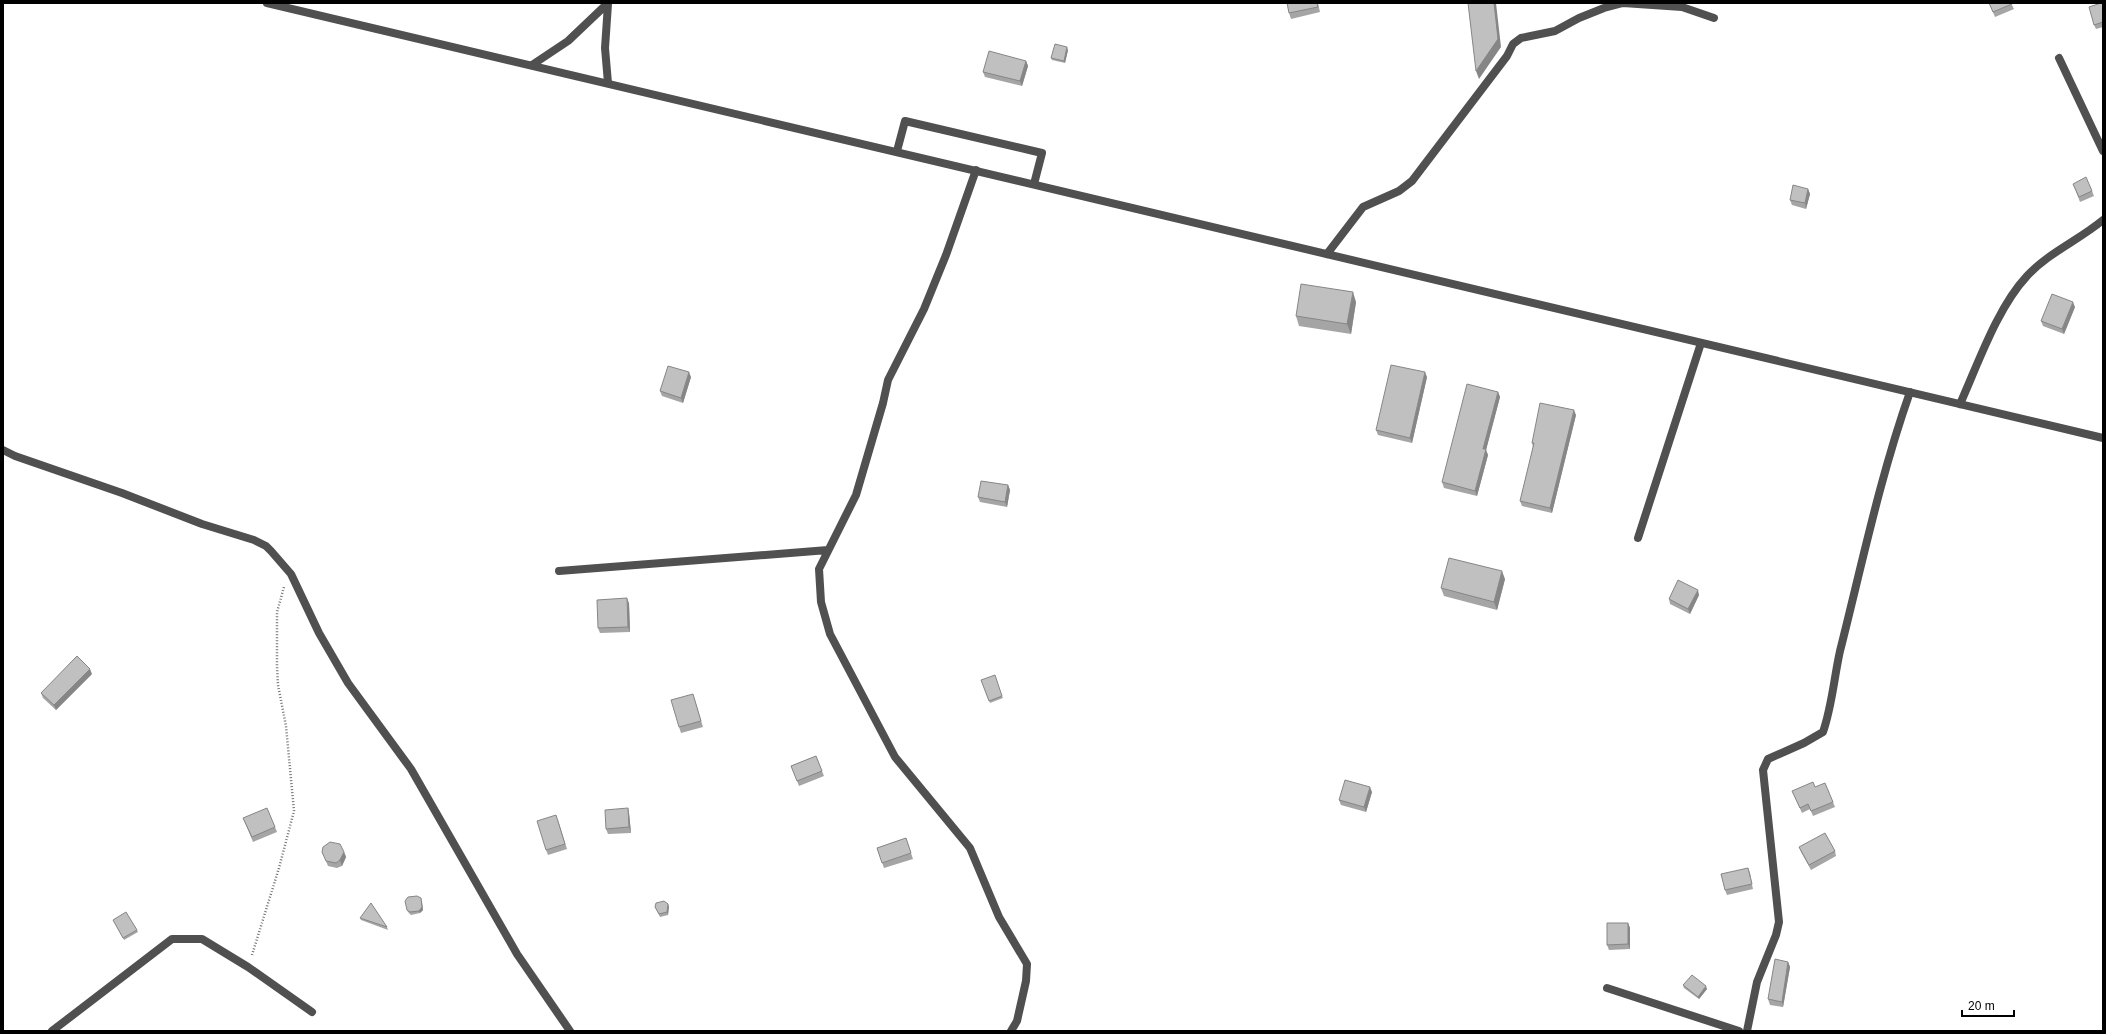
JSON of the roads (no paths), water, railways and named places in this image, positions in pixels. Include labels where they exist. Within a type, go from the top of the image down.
[{"type":"street","points":[[267,3],[2103,438]]},
{"type":"street","points":[[1327,254],[1364,207],[1399,191],[1412,181],[1507,56],[1514,44],[1521,38],[1554,31],[1579,18],[1604,8],[1623,3],[1682,7],[1714,18]]},
{"type":"street","points":[[532,65],[568,41],[608,4]]},
{"type":"street","points":[[608,4],[605,48],[608,83]]},
{"type":"street","points":[[2059,58],[2103,151]]},
{"type":"street","points":[[897,152],[905,121],[1042,153],[1034,184]]},
{"type":"street","points":[[976,170],[946,255],[924,309],[888,380],[883,403],[856,495],[819,569],[818,584],[821,602],[833,641],[895,756],[970,848],[999,916],[1027,964],[1026,981],[1017,1021],[1011,1031]]},
{"type":"street","points":[[1960,404],[2002,312],[2014,292],[2027,276],[2049,257],[2103,220]]},
{"type":"street","points":[[1638,538],[1701,342]]},
{"type":"street","points":[[1747,1031],[1758,982],[1776,935],[1779,922],[1763,770],[1768,759],[1804,743],[1823,732],[1827,721],[1836,670],[1890,449],[1910,392]]},
{"type":"street","points":[[3,450],[55,471],[122,493],[202,524],[254,540],[266,546],[291,574],[319,634],[348,683],[411,769],[517,954],[570,1031]]},
{"type":"street","points":[[559,571],[828,550]]},
{"type":"street","points":[[52,1031],[172,939],[202,939],[248,967],[312,1012]]},
{"type":"street","points":[[1607,988],[1739,1031]]}]
